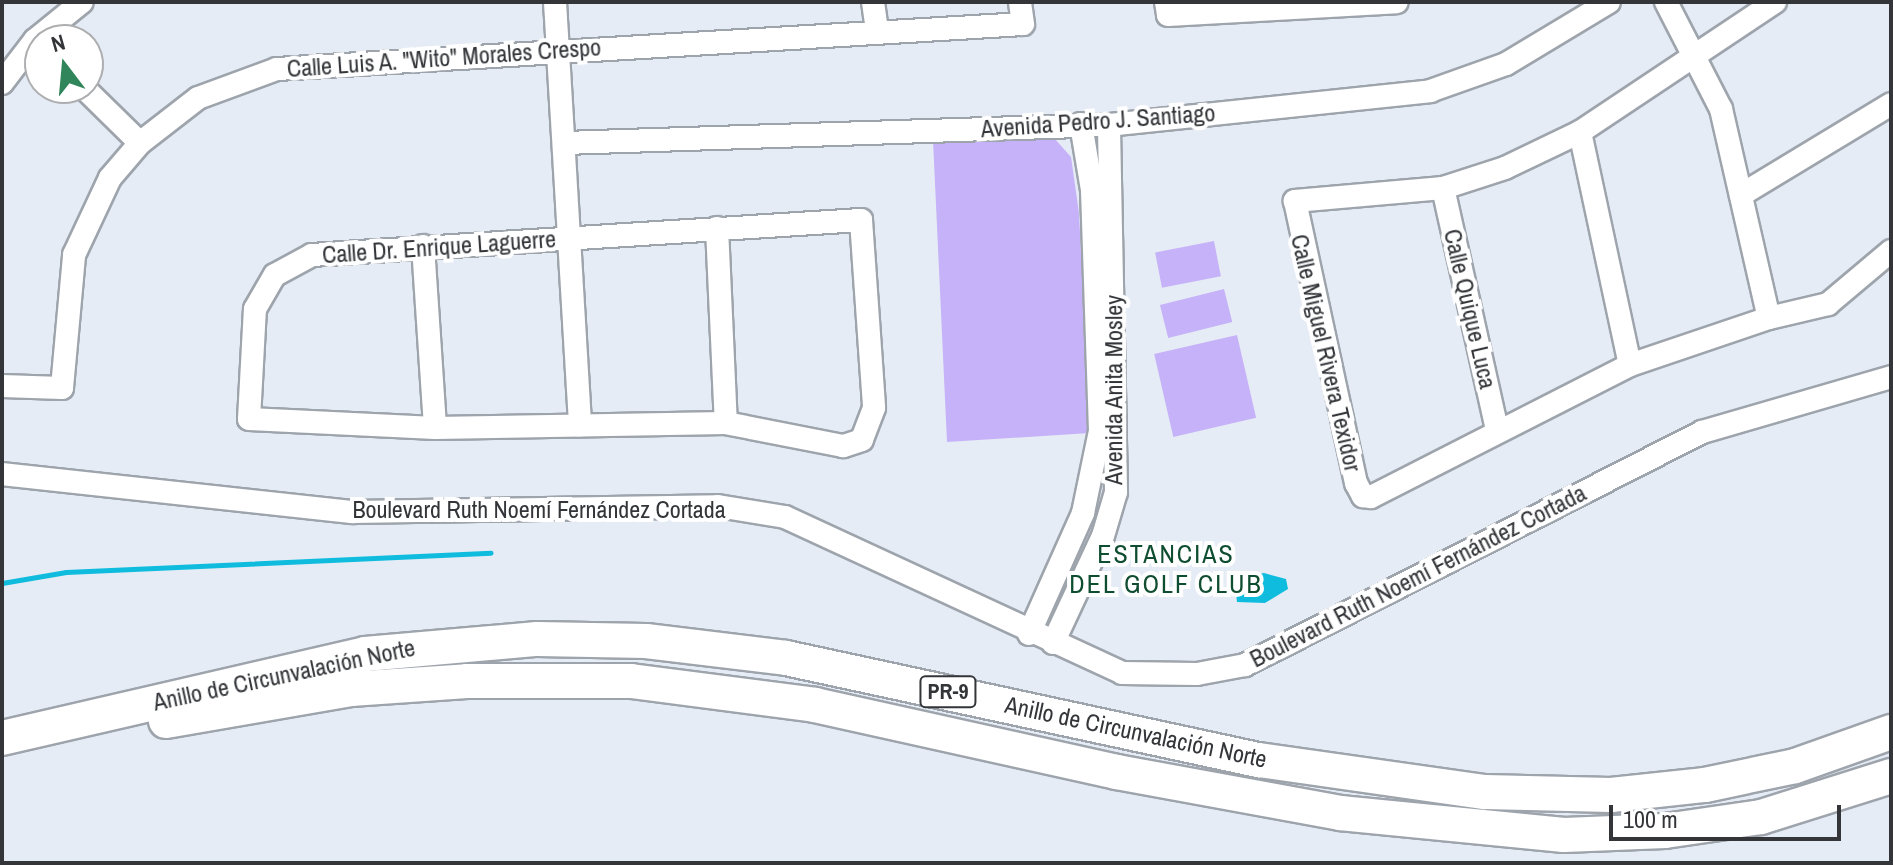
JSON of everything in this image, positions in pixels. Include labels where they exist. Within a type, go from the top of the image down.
[{"type":"highway","name":"Anillo de Circunvalación Norte","points":[[2,738],[365,654],[537,639],[646,641],[786,658],[1259,760],[1485,792],[1611,795],[1705,785],[1795,766],[1891,732]]},
{"type":"highway","name":"Anillo de Circunvalación Norte","points":[[2,758],[199,714],[351,689],[594,680],[742,692],[1230,794],[1425,825],[1503,832],[1617,835],[1700,827],[1803,806],[1891,776]]},
{"type":"street","points":[[58,24],[82,2]]},
{"type":"street","points":[[555,2],[580,425]]},
{"type":"street","points":[[873,2],[877,29]]},
{"type":"street","name":"Calle Luis A. \"Wito\" Morales Crespo","points":[[2,386],[62,388],[74,255],[110,178],[140,143],[198,98],[277,69],[877,29],[1023,24],[1020,2]]},
{"type":"street","points":[[1166,2],[1168,15],[1397,2]]},
{"type":"street","name":"Avenida Pedro J. Santiago","points":[[564,143],[1109,125],[1430,91],[1506,64],[1609,2]]},
{"type":"street","points":[[1666,2],[1721,109],[1769,318]]},
{"type":"street","name":"Calle Miguel Rivera Texidor","points":[[1775,2],[1580,132],[1505,168],[1443,188],[1370,198],[1295,201],[1293,212],[1363,496],[1371,497],[1497,430],[1630,365],[1769,318],[1828,304],[1891,251]]},
{"type":"street","points":[[2,83],[24,58]]},
{"type":"street","points":[[100,104],[140,143]]},
{"type":"street","points":[[1741,195],[1891,104]]},
{"type":"street","name":"Avenida Anita Mosley","points":[[1029,634],[1083,513],[1100,431],[1092,190],[1081,124]]},
{"type":"street","name":"Avenida Anita Mosley","points":[[1053,643],[1103,536],[1116,492],[1109,125]]},
{"type":"street","points":[[1580,132],[1630,365]]},
{"type":"street","name":"Calle Quique Luca","points":[[1443,188],[1497,430]]},
{"type":"street","name":"Calle Dr. Enrique Laguerre","points":[[861,220],[874,408],[862,440],[843,446],[726,423],[435,428],[249,419],[255,309],[275,275],[312,255],[717,228],[861,220]]},
{"type":"street","points":[[717,228],[726,423]]},
{"type":"street","points":[[423,246],[435,428]]},
{"type":"street","name":"Boulevard Ruth Noemí Fernández Cortada","points":[[2,474],[352,512],[718,506],[785,517],[1029,634],[1122,673],[1197,674],[1245,665],[1702,432],[1891,377]]},
{"type":"shaded area","points":[[1055,139],[1071,157],[1079,213],[1090,433],[947,442],[933,140]]},
{"type":"shaded area","points":[[1214,241],[1221,276],[1162,288],[1155,252]]},
{"type":"shaded area","points":[[1224,289],[1232,322],[1168,338],[1160,305]]},
{"type":"shaded area","points":[[1237,335],[1256,418],[1173,437],[1154,354]]},
{"type":"water","points":[[1264,573],[1286,579],[1288,589],[1265,603],[1237,602],[1235,586],[1247,576]]},
{"type":"waterway","points":[[2,583],[66,572],[491,553]]},
{"type":"district","name":"ESTANCIAS DEL GOLF CLUB","points":[[1166,569]]}]
